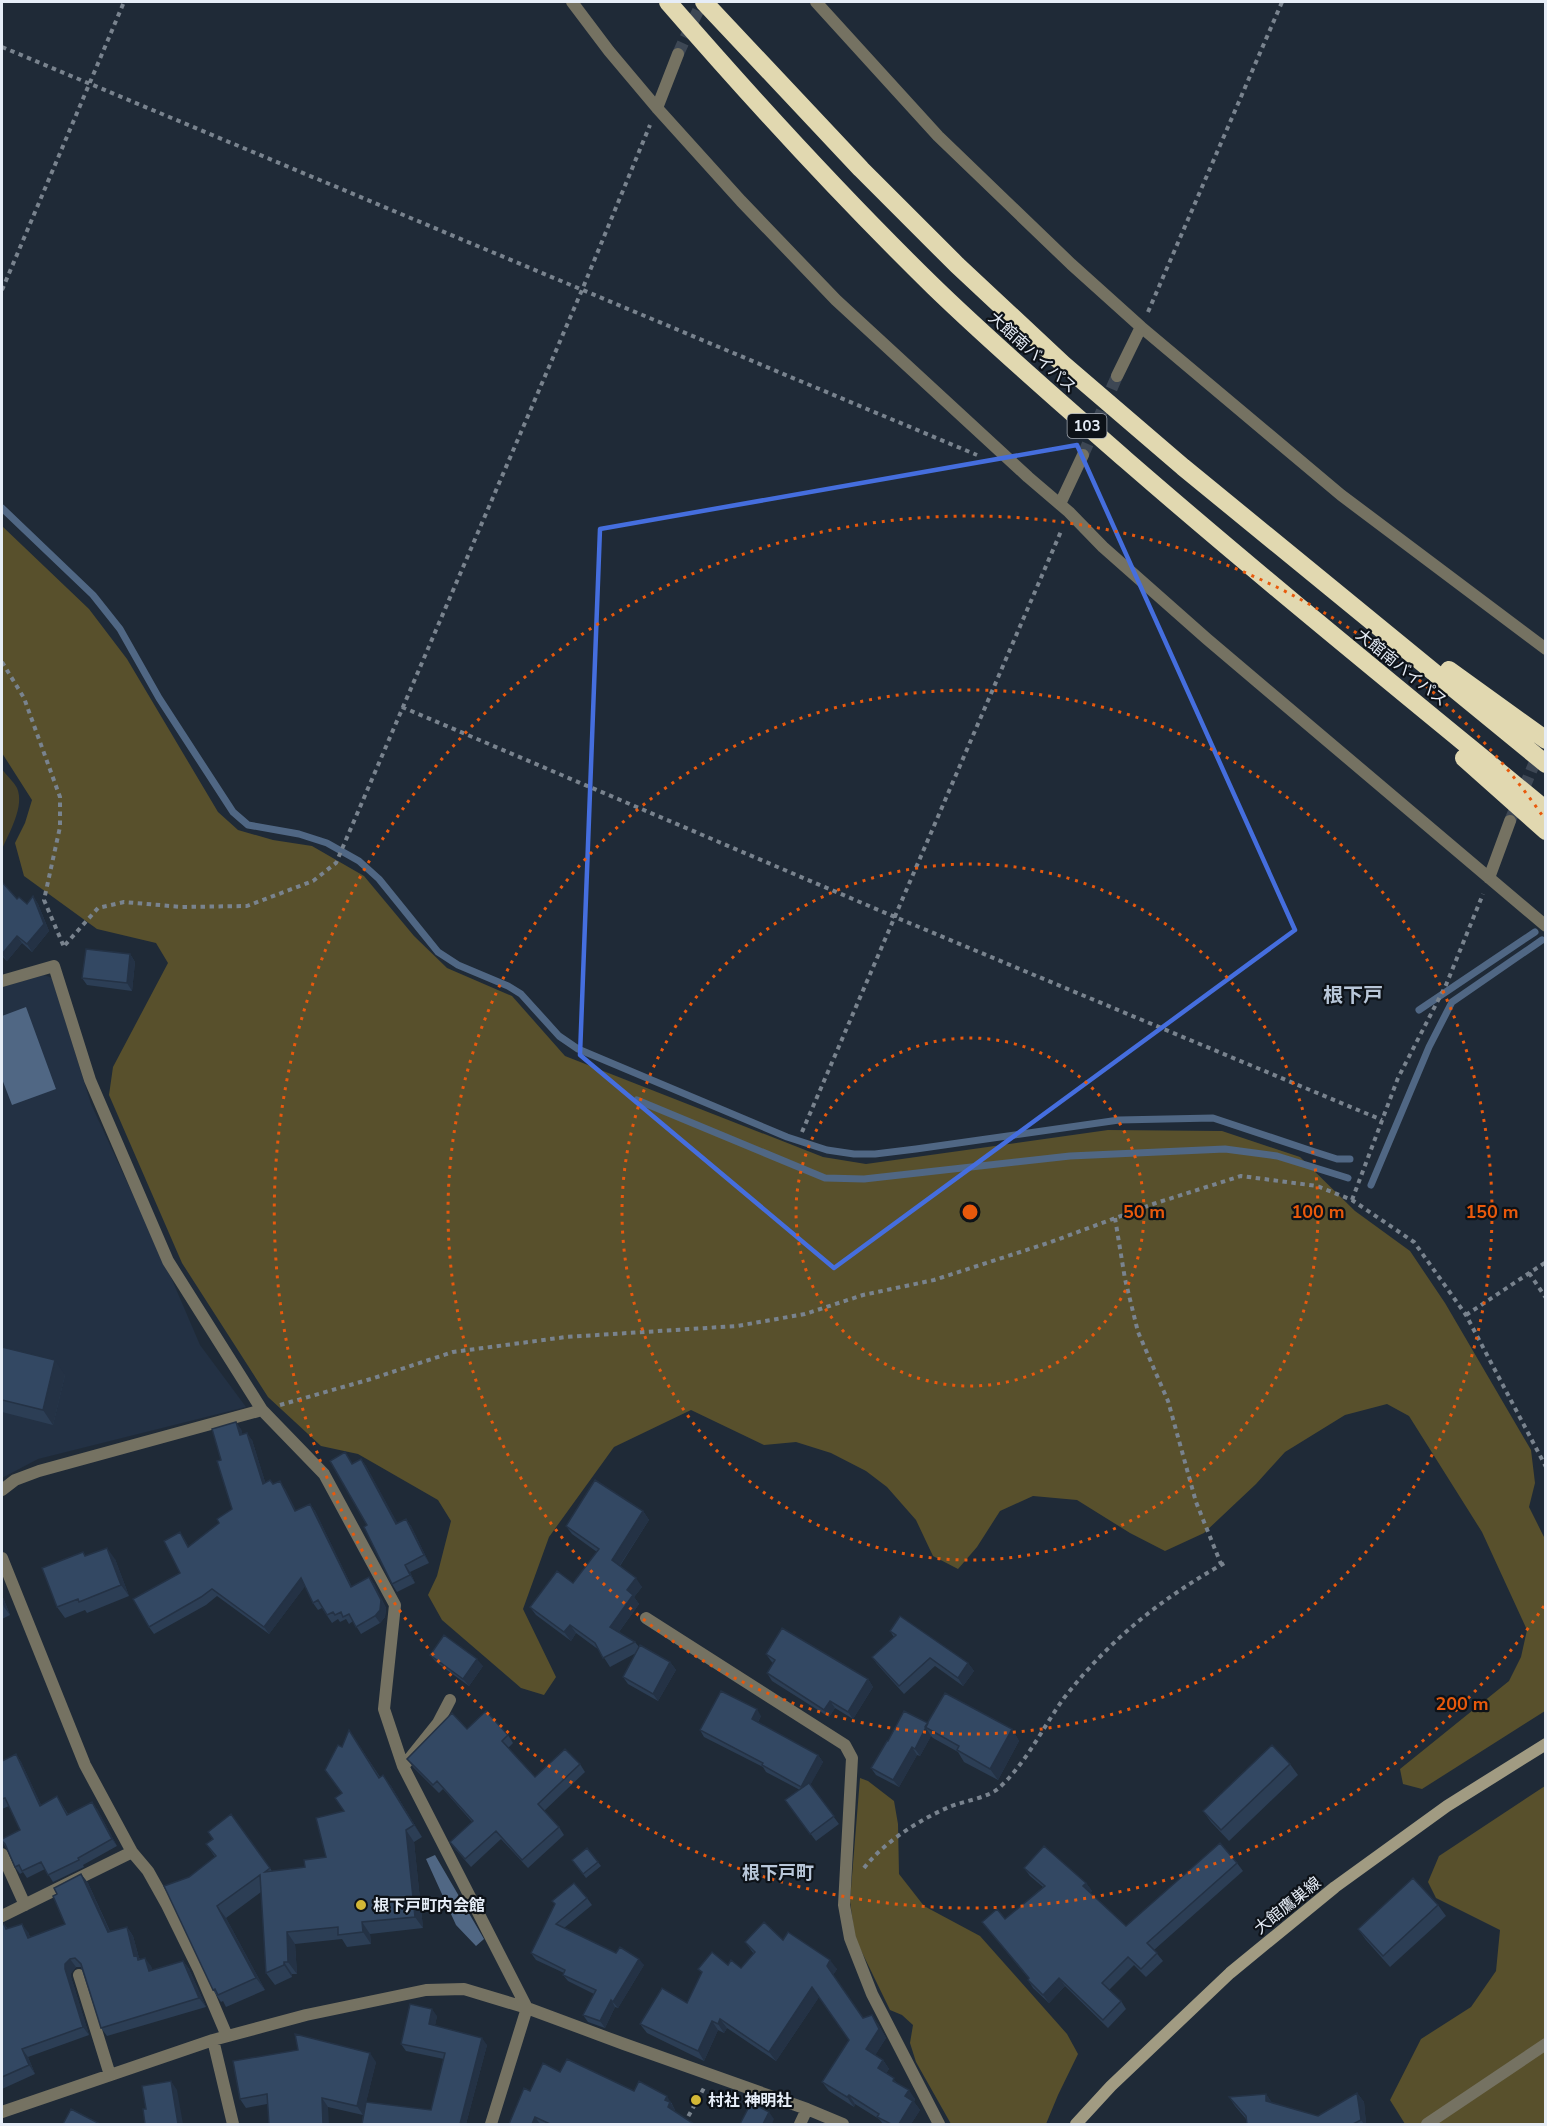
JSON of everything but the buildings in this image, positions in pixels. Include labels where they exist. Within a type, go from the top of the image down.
[{"type":"highway","name":"大館南バイパス","points":[[668,2],[741,87],[833,186],[935,288],[1041,387],[1231,551],[1545,810]]},
{"type":"highway","name":"大館南バイパス","points":[[704,2],[861,169],[957,265],[1063,364],[1157,445],[1545,764]]},
{"type":"highway","points":[[1231,551],[1545,831]]},
{"type":"highway","points":[[1313,573],[1545,740]]},
{"type":"main road","name":"大館鷹巣線","points":[[1076,2124],[1111,2086],[1230,1973],[1335,1887],[1447,1806],[1545,1744]]},
{"type":"street","points":[[572,2],[657,108],[741,201],[836,300],[1065,508],[1103,547],[1207,639],[1545,926]]},
{"type":"street","points":[[816,2],[938,136],[1071,264],[1141,327],[1341,495],[1545,649]]},
{"type":"street","points":[[657,108],[678,54]]},
{"type":"street","points":[[1117,376],[1141,327]]},
{"type":"street","points":[[1065,508],[1083,455]]},
{"type":"street","points":[[1489,878],[1510,821]]},
{"type":"street","points":[[2,981],[54,966],[90,1080],[168,1261],[262,1410],[324,1474],[395,1605],[384,1709],[403,1766],[527,2008],[491,2124]]},
{"type":"street","points":[[2,1490],[15,1480],[39,1471],[262,1410]]},
{"type":"street","points":[[2,1558],[85,1765],[132,1852],[148,1872],[167,1905],[198,1968],[227,2036]]},
{"type":"street","points":[[646,1618],[845,1745],[852,1758],[844,1892],[850,1938],[872,1994],[939,2124]]},
{"type":"street","points":[[403,1766],[438,1724],[450,1700]]},
{"type":"street","points":[[2,1916],[132,1852]]},
{"type":"street","points":[[2,1854],[26,1905]]},
{"type":"street","points":[[79,1975],[110,2075]]},
{"type":"street","points":[[2,2112],[227,2036],[306,2015],[426,1990],[464,1989],[527,2008],[843,2124]]},
{"type":"street","points":[[213,2040],[233,2124]]},
{"type":"street","points":[[1427,2124],[1545,2044]]},
{"type":"street","points":[[800,2124],[807,2109]]},
{"type":"path","points":[[2,290],[124,2]]},
{"type":"path","points":[[1141,327],[1282,2]]},
{"type":"path","points":[[2,47],[984,458]]},
{"type":"path","points":[[54,966],[65,945],[98,908],[124,902],[182,907],[247,906],[313,881],[336,863],[582,290],[657,108]]},
{"type":"path","points":[[802,1132],[895,917],[1065,508]]},
{"type":"path","points":[[2,662],[24,698],[60,797],[60,827],[44,900],[65,945]]},
{"type":"path","points":[[402,707],[895,917],[1383,1120]]},
{"type":"path","points":[[1352,1200],[1398,1078],[1446,985],[1489,878]]},
{"type":"path","points":[[262,1410],[371,1379],[453,1352],[566,1337],[737,1326],[804,1314],[863,1295],[934,1280],[1241,1176],[1317,1186],[1352,1200],[1414,1242],[1466,1315],[1545,1467]]},
{"type":"path","points":[[1115,1218],[1125,1279],[1138,1332],[1168,1401],[1196,1503],[1221,1564]]},
{"type":"path","points":[[1466,1315],[1545,1262]]},
{"type":"path","points":[[1529,1273],[1545,1298]]},
{"type":"path","points":[[844,1892],[874,1855],[913,1827],[949,1807],[998,1789],[1027,1754],[1065,1698],[1109,1647],[1144,1614],[1192,1581],[1228,1561]]},
{"type":"path","points":[[684,2124],[712,2074]]},
{"type":"highlighted area","points":[[1077,445],[1295,930],[834,1268],[580,1055],[600,529]]},
{"type":"shaded area","points":[[2,526],[89,609],[127,659],[218,812],[238,830],[273,840],[312,846],[364,876],[414,936],[447,968],[512,996],[565,1056],[823,1157],[866,1164],[1108,1130],[1222,1131],[1300,1157],[1355,1211],[1410,1251],[1445,1303],[1531,1450],[1535,1483],[1529,1507],[1545,1539],[1545,1711],[1422,1789],[1403,1784],[1400,1769],[1509,1681],[1521,1657],[1527,1630],[1482,1532],[1409,1416],[1387,1404],[1345,1415],[1285,1452],[1256,1484],[1204,1533],[1165,1551],[1130,1533],[1077,1500],[1033,1496],[1000,1511],[977,1547],[958,1569],[933,1556],[916,1520],[887,1487],[866,1471],[831,1453],[796,1442],[764,1445],[691,1410],[614,1447],[549,1537],[523,1609],[556,1677],[544,1695],[521,1688],[442,1620],[428,1595],[437,1576],[451,1521],[438,1500],[358,1454],[321,1446],[268,1397],[182,1263],[109,1095],[113,1067],[168,963],[156,943],[97,929],[24,876],[15,843],[25,823],[32,800],[2,753]]},
{"type":"shaded area","points":[[2,769],[17,788],[19,803],[18,811],[2,849]]},
{"type":"shaded area","points":[[44,975],[52,978],[91,1104],[200,1345],[246,1407],[38,1459],[2,1478],[2,987]]},
{"type":"shaded area","points":[[26,1007],[56,1089],[12,1105],[2,1079],[2,1016]]},
{"type":"shaded area","points":[[860,1778],[868,1781],[894,1801],[898,1824],[899,1874],[924,1906],[980,1936],[1067,2034],[1078,2054],[1046,2124],[951,2124],[916,2062],[910,2043],[913,2025],[902,2015],[890,2010],[855,1938],[850,1901]]},
{"type":"shaded area","points":[[1545,1786],[1545,2124],[1405,2124],[1390,2100],[1421,2039],[1471,2007],[1496,1971],[1500,1930],[1436,1898],[1428,1882],[1439,1856]]},
{"type":"shaded area","points":[[435,1855],[484,1939],[476,1946],[456,1925],[426,1859]]},
{"type":"waterway","points":[[2,508],[93,595],[120,629],[159,698],[233,812],[248,825],[299,834],[327,843],[359,861],[379,879],[438,952],[458,965],[508,986],[521,994],[559,1036],[578,1049],[787,1137],[827,1150],[854,1154],[916,1149],[1119,1120],[1213,1118],[1337,1159],[1350,1159]]},
{"type":"waterway","points":[[1419,1010],[1535,932]]},
{"type":"waterway","points":[[1371,1185],[1429,1047],[1452,1002],[1542,940]]},
{"type":"waterway","points":[[637,1100],[825,1178],[864,1179],[1070,1156],[1225,1149],[1277,1156],[1348,1178]]},
{"type":"tunnel","points":[[678,54],[702,2]]},
{"type":"tunnel","points":[[1083,455],[1117,376]]},
{"type":"tunnel","points":[[1510,821],[1540,750]]},
{"type":"place","name":"根下戸町内会館","points":[[361,1905]]},
{"type":"place","name":"村社 神明社","points":[[696,2100]]},
{"type":"district","name":"根下戸","points":[[1353,995]]},
{"type":"district","name":"根下戸町","points":[[778,1873]]}]
